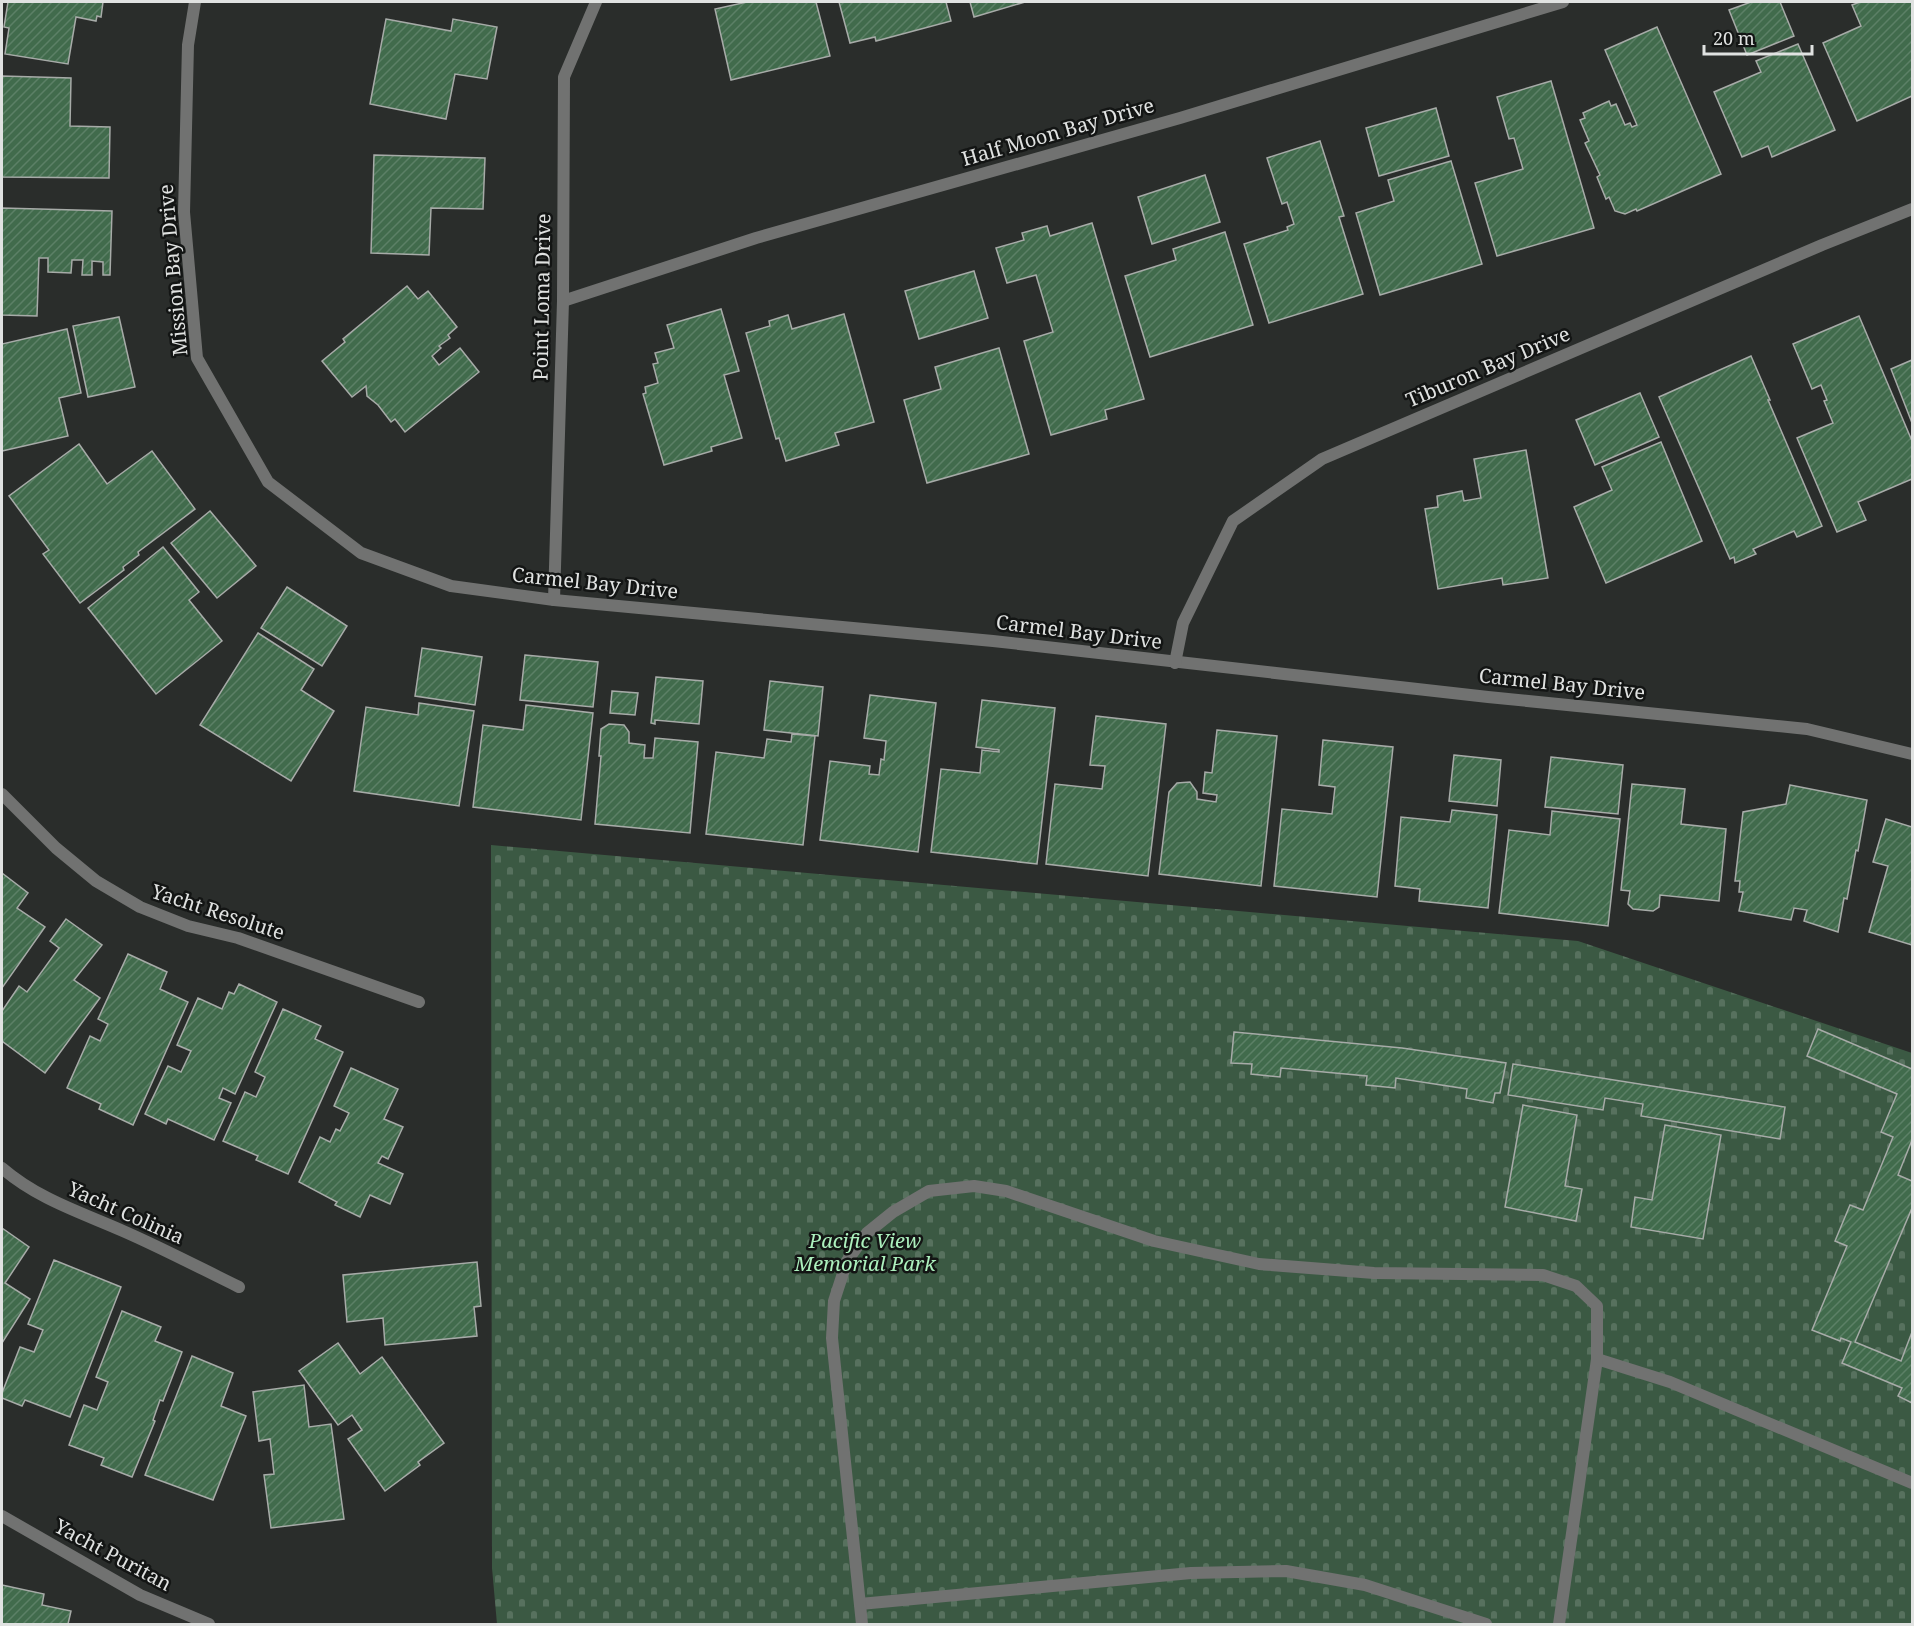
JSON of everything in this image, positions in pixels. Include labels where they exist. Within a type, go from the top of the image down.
[{"type":"street","name":"Mission Bay Drive","points":[[195,2],[188,45],[184,212],[197,358],[268,482]]},
{"type":"street","name":"Point Loma Drive","points":[[554,600],[563,301],[564,77],[596,2]]},
{"type":"street","name":"Half Moon Bay Drive","points":[[563,301],[756,238],[1180,118],[1563,2]]},
{"type":"street","name":"Tiburon Bay Drive","points":[[1175,663],[1183,622],[1233,521],[1322,459],[1822,245],[1912,209]]},
{"type":"street","name":"Carmel Bay Drive","points":[[268,482],[361,553],[452,586],[554,600],[981,640],[1175,663],[1807,729],[1912,754]]},
{"type":"street","name":"Yacht Resolute","points":[[2,794],[72,861],[96,880],[140,907],[188,926],[238,938],[418,1002]]},
{"type":"street","name":"Yacht Colinia","points":[[2,1168],[53,1203],[124,1231],[239,1287]]},
{"type":"street","points":[[862,1624],[832,1338],[834,1301],[847,1261],[867,1233],[893,1212],[929,1191],[974,1186],[1006,1191],[1154,1241],[1259,1264],[1374,1273],[1543,1275],[1576,1286],[1597,1306],[1597,1359],[1559,1624]]},
{"type":"street","points":[[1597,1359],[1670,1382],[1912,1483]]},
{"type":"street","name":"Yacht Puritan","points":[[2,1516],[140,1595],[209,1624]]},
{"type":"street","points":[[860,1604],[1191,1573],[1286,1571],[1365,1585],[1486,1624]]},
{"type":"green space","name":"Pacific View Memorial Park","points":[[491,845],[1578,941],[1912,1053],[1912,1624],[497,1624],[492,1568]]},
{"type":"building","points":[[8,2],[103,2],[101,17],[97,16],[96,21],[76,17],[68,64],[5,54],[9,28],[4,27]]},
{"type":"building","points":[[747,2],[816,2],[830,56],[731,80],[715,9]]},
{"type":"building","points":[[839,2],[946,2],[951,21],[876,41],[875,37],[850,43]]},
{"type":"building","points":[[970,2],[1025,2],[974,17]]},
{"type":"building","points":[[1751,2],[1780,2],[1794,36],[1747,55],[1729,10]]},
{"type":"building","points":[[1860,2],[1912,2],[1912,96],[1857,121],[1823,43],[1861,26],[1852,5]]},
{"type":"building","points":[[386,19],[451,31],[453,19],[497,27],[487,79],[455,74],[446,119],[370,104]]},
{"type":"building","points":[[1657,27],[1721,174],[1637,211],[1636,209],[1625,214],[1615,211],[1609,197],[1606,199],[1597,177],[1600,175],[1585,143],[1589,141],[1580,120],[1585,118],[1583,113],[1609,101],[1611,106],[1616,104],[1625,125],[1630,123],[1632,127],[1637,125],[1605,50]]},
{"type":"building","points":[[1798,44],[1835,130],[1772,157],[1768,146],[1742,157],[1714,92],[1761,72],[1756,61]]},
{"type":"building","points":[[2,76],[71,78],[70,126],[110,127],[109,178],[2,177]]},
{"type":"building","points":[[1551,81],[1594,228],[1497,256],[1475,183],[1523,169],[1514,138],[1509,139],[1497,97]]},
{"type":"building","points":[[1436,108],[1449,156],[1379,176],[1366,128]]},
{"type":"building","points":[[1320,141],[1344,216],[1339,217],[1363,294],[1269,323],[1244,244],[1288,230],[1287,227],[1294,224],[1287,202],[1282,204],[1267,158]]},
{"type":"building","points":[[374,155],[485,158],[483,209],[431,208],[429,255],[371,253]]},
{"type":"building","points":[[1451,161],[1482,264],[1380,295],[1356,213],[1394,201],[1388,180]]},
{"type":"building","points":[[1205,175],[1220,222],[1152,244],[1138,197]]},
{"type":"building","points":[[2,208],[112,211],[110,275],[103,275],[103,262],[92,261],[92,275],[82,275],[83,260],[72,260],[71,273],[48,272],[48,258],[39,258],[37,316],[2,315]]},
{"type":"building","points":[[1092,223],[1144,399],[1105,410],[1107,419],[1051,435],[1024,341],[1053,332],[1036,275],[1007,283],[996,248],[1024,240],[1022,233],[1047,226],[1050,236]]},
{"type":"building","points":[[1225,232],[1253,325],[1150,357],[1125,276],[1176,260],[1173,249]]},
{"type":"building","points":[[974,271],[988,318],[919,339],[905,291]]},
{"type":"building","points":[[407,286],[418,299],[428,291],[457,327],[448,335],[450,338],[439,346],[441,348],[432,356],[439,365],[460,348],[479,372],[405,432],[395,419],[391,422],[378,405],[367,396],[366,386],[352,397],[322,361],[345,342],[343,339]]},
{"type":"building","points":[[721,309],[739,371],[724,375],[742,438],[711,447],[712,451],[664,465],[643,394],[646,393],[645,387],[658,383],[653,364],[658,363],[655,353],[674,348],[667,325]]},
{"type":"building","points":[[844,314],[874,422],[835,433],[839,445],[786,461],[779,438],[776,439],[746,333],[770,326],[769,321],[788,315],[792,329]]},
{"type":"building","points":[[1859,316],[1912,441],[1912,479],[1858,502],[1866,520],[1837,532],[1797,438],[1833,423],[1824,401],[1827,400],[1821,385],[1812,389],[1793,344]]},
{"type":"building","points":[[119,317],[135,387],[88,397],[73,326]]},
{"type":"building","points":[[67,329],[81,393],[59,398],[68,436],[2,451],[2,344]]},
{"type":"building","points":[[999,348],[1029,454],[927,483],[904,400],[941,389],[935,367]]},
{"type":"building","points":[[1751,356],[1822,526],[1797,537],[1794,531],[1753,549],[1756,554],[1735,563],[1734,557],[1730,559],[1659,397]]},
{"type":"building","points":[[1912,360],[1912,423],[1891,369]]},
{"type":"building","points":[[1640,393],[1659,437],[1595,465],[1576,420]]},
{"type":"building","points":[[1661,442],[1702,541],[1606,583],[1574,507],[1612,490],[1602,467]]},
{"type":"building","points":[[79,444],[107,484],[152,451],[195,509],[138,552],[139,555],[123,567],[124,570],[80,603],[43,554],[49,550],[9,496]]},
{"type":"building","points":[[1526,450],[1548,578],[1503,585],[1502,578],[1438,589],[1425,509],[1438,507],[1437,496],[1462,491],[1464,501],[1481,498],[1474,459]]},
{"type":"building","points":[[210,511],[256,566],[217,598],[171,543]]},
{"type":"building","points":[[163,547],[199,592],[189,600],[222,641],[156,694],[88,608]]},
{"type":"building","points":[[287,587],[347,626],[322,666],[261,628]]},
{"type":"building","points":[[258,633],[314,669],[301,690],[334,711],[291,781],[200,725]]},
{"type":"building","points":[[422,648],[482,657],[475,705],[415,696]]},
{"type":"building","points":[[525,655],[598,662],[593,707],[520,700]]},
{"type":"building","points":[[656,677],[703,681],[699,724],[655,720],[655,724],[651,723]]},
{"type":"building","points":[[770,681],[823,687],[818,736],[764,730]]},
{"type":"building","points":[[612,691],[638,693],[635,715],[610,713]]},
{"type":"building","points":[[870,695],[936,703],[918,852],[820,840],[830,761],[870,766],[869,774],[879,775],[881,759],[884,760],[886,741],[864,738]]},
{"type":"building","points":[[982,700],[1055,708],[1037,864],[931,852],[941,769],[980,773],[982,750],[999,752],[999,750],[976,747]]},
{"type":"building","points":[[419,703],[474,711],[459,806],[354,791],[366,707],[418,715]]},
{"type":"building","points":[[526,705],[593,713],[581,820],[473,807],[483,725],[523,730]]},
{"type":"building","points":[[1096,716],[1166,724],[1148,876],[1046,864],[1055,784],[1102,789],[1105,766],[1090,765]]},
{"type":"building","points":[[609,724],[624,725],[629,732],[629,743],[645,745],[644,758],[653,758],[655,738],[698,742],[690,833],[595,824],[601,729]]},
{"type":"building","points":[[1217,730],[1277,736],[1261,886],[1159,874],[1169,792],[1177,783],[1190,782],[1197,792],[1197,799],[1216,802],[1217,795],[1203,793],[1205,772],[1212,773]]},
{"type":"building","points":[[792,734],[815,736],[803,845],[706,834],[716,752],[764,758],[767,739],[791,742]]},
{"type":"building","points":[[1323,740],[1393,747],[1377,897],[1274,886],[1282,809],[1332,814],[1335,787],[1319,785]]},
{"type":"building","points":[[1454,755],[1501,760],[1497,806],[1449,801]]},
{"type":"building","points":[[1551,757],[1623,765],[1618,814],[1545,807]]},
{"type":"building","points":[[1632,784],[1685,789],[1681,824],[1726,829],[1719,901],[1660,895],[1659,907],[1653,911],[1633,909],[1628,904],[1630,891],[1621,890]]},
{"type":"building","points":[[1790,785],[1867,800],[1858,851],[1856,850],[1847,899],[1844,898],[1838,932],[1804,921],[1807,910],[1794,908],[1791,920],[1739,911],[1743,892],[1739,892],[1740,881],[1735,881],[1743,812],[1786,804]]},
{"type":"building","points":[[1452,810],[1497,815],[1488,908],[1419,901],[1420,889],[1395,886],[1401,817],[1450,822]]},
{"type":"building","points":[[1552,811],[1620,819],[1608,926],[1499,913],[1509,830],[1550,835]]},
{"type":"building","points":[[1886,819],[1912,827],[1912,945],[1869,932],[1888,866],[1873,862]]},
{"type":"building","points":[[2,873],[28,893],[17,908],[45,927],[2,988]]},
{"type":"building","points":[[66,919],[102,945],[74,980],[100,998],[45,1073],[2,1041],[2,1011],[19,986],[27,992],[59,948],[50,941]]},
{"type":"building","points":[[128,954],[167,972],[160,989],[188,1002],[133,1125],[99,1109],[101,1104],[67,1088],[90,1036],[100,1041],[108,1024],[98,1019]]},
{"type":"building","points":[[239,984],[277,1002],[235,1094],[223,1088],[219,1098],[231,1103],[214,1140],[168,1119],[166,1124],[145,1114],[168,1066],[181,1072],[191,1051],[177,1045],[198,998],[222,1009],[229,992],[234,994]]},
{"type":"building","points":[[283,1009],[321,1026],[315,1039],[343,1052],[288,1174],[256,1160],[258,1156],[223,1141],[245,1092],[256,1097],[265,1077],[255,1072]]},
{"type":"building","points":[[1818,1029],[1912,1069],[1912,1140],[1898,1175],[1912,1181],[1912,1208],[1855,1342],[1901,1361],[1912,1332],[1912,1403],[1898,1396],[1902,1388],[1842,1363],[1851,1342],[1841,1338],[1840,1341],[1812,1330],[1847,1246],[1835,1241],[1850,1205],[1863,1210],[1893,1137],[1881,1132],[1897,1094],[1807,1056]]},
{"type":"building","points":[[1234,1032],[1402,1048],[1506,1063],[1500,1093],[1495,1093],[1493,1103],[1466,1098],[1467,1089],[1396,1078],[1395,1088],[1366,1085],[1367,1076],[1281,1068],[1280,1077],[1251,1074],[1252,1064],[1231,1063]]},
{"type":"building","points":[[1513,1064],[1785,1107],[1780,1139],[1641,1116],[1643,1104],[1605,1098],[1603,1110],[1508,1095]]},
{"type":"building","points":[[351,1068],[398,1089],[384,1119],[403,1127],[388,1159],[382,1156],[378,1163],[403,1174],[390,1204],[370,1195],[360,1217],[335,1205],[337,1202],[299,1182],[320,1137],[330,1142],[336,1129],[340,1131],[349,1113],[334,1106]]},
{"type":"building","points":[[1523,1105],[1577,1115],[1565,1186],[1582,1189],[1576,1221],[1505,1207]]},
{"type":"building","points":[[1665,1125],[1721,1135],[1703,1239],[1631,1227],[1635,1197],[1652,1200]]},
{"type":"building","points":[[2,1228],[29,1247],[5,1283],[30,1299],[2,1343]]},
{"type":"building","points":[[54,1260],[121,1287],[70,1417],[25,1400],[22,1406],[2,1398],[20,1347],[34,1352],[43,1330],[28,1324]]},
{"type":"building","points":[[477,1262],[481,1306],[474,1307],[477,1336],[385,1345],[383,1318],[347,1322],[343,1275]]},
{"type":"building","points":[[122,1311],[161,1327],[155,1341],[182,1352],[163,1401],[160,1400],[153,1420],[155,1421],[132,1477],[101,1465],[104,1458],[69,1445],[84,1405],[97,1410],[108,1382],[96,1377]]},
{"type":"building","points":[[338,1343],[360,1374],[382,1357],[444,1443],[418,1462],[420,1465],[385,1491],[348,1439],[362,1430],[352,1415],[338,1425],[299,1371]]},
{"type":"building","points":[[192,1356],[233,1373],[221,1406],[246,1416],[213,1500],[145,1475]]},
{"type":"building","points":[[304,1385],[309,1427],[331,1424],[344,1519],[271,1528],[264,1475],[274,1474],[270,1439],[259,1441],[253,1392]]},
{"type":"building","points":[[2,1585],[44,1594],[42,1605],[71,1611],[68,1624],[2,1624]]}]
